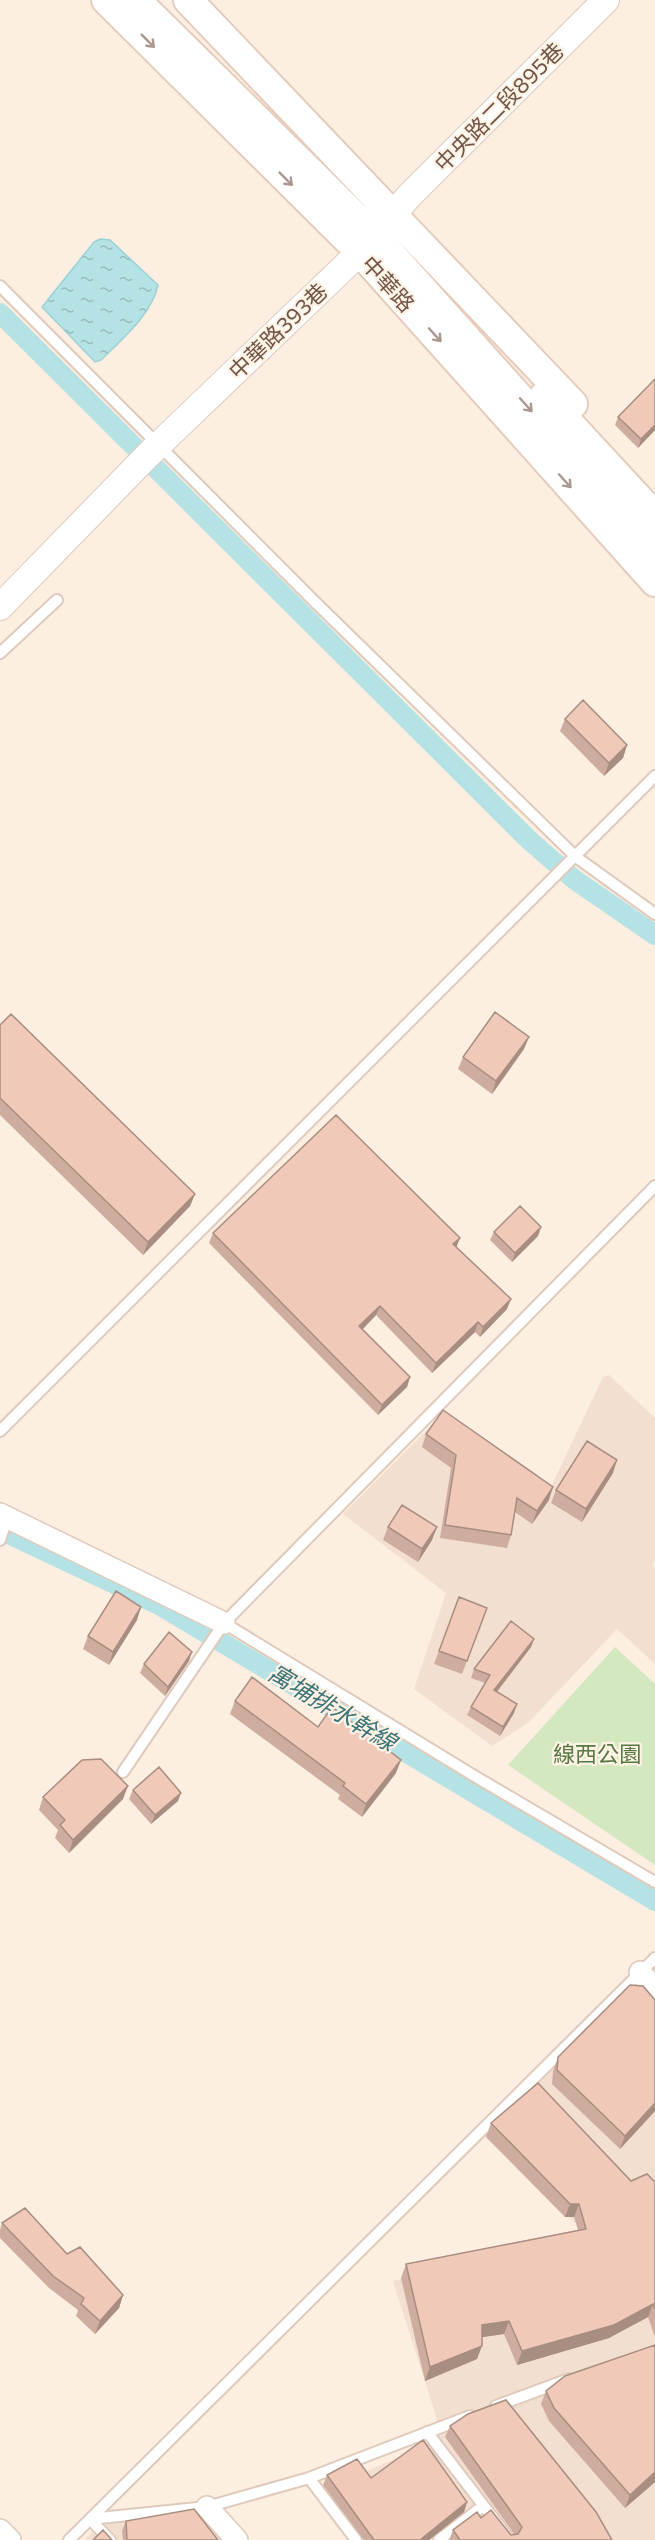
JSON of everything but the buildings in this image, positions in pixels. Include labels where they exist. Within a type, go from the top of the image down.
[{"type":"main road","name":"中華路","points":[[106,0],[379,232],[655,549]]},
{"type":"main road","name":"中華路","points":[[136,0],[379,232],[655,490]]},
{"type":"main road","name":"中華路","points":[[164,0],[379,232],[655,516]]},
{"type":"main road","name":"中華路","points":[[188,0],[379,232],[655,582]]},
{"type":"street","name":"中央路二段895巷","points":[[379,232],[410,195],[606,0]]},
{"type":"street","name":"中華路393巷","points":[[0,607],[153,451],[379,232]]},
{"type":"street","points":[[4,1515],[224,1623]]},
{"type":"street","points":[[648,1965],[655,1989]]},
{"type":"street","points":[[207,2507],[237,2540]]},
{"type":"street","points":[[0,2530],[10,2540]]},
{"type":"lane","points":[[0,286],[153,451],[576,857],[655,914]]},
{"type":"lane","points":[[0,653],[57,600]]},
{"type":"lane","points":[[0,1431],[655,777]]},
{"type":"lane","points":[[123,1772],[224,1623],[655,1186]]},
{"type":"lane","points":[[0,1540],[4,1515]]},
{"type":"lane","points":[[224,1623],[476,1778],[655,1882]]},
{"type":"lane","points":[[69,2540],[648,1965]]},
{"type":"lane","points":[[90,2519],[207,2507],[309,2478],[584,2374]]},
{"type":"lane","points":[[428,2432],[510,2540]]},
{"type":"lane","points":[[309,2478],[356,2540]]},
{"type":"lane","points":[[439,2540],[483,2506]]},
{"type":"lane","points":[[90,2519],[110,2540]]},
{"type":"shaded area","points":[[609,1375],[655,1418],[655,1559],[652,1566],[655,1568],[655,1664],[617,1629],[528,1723],[492,1746],[414,1689],[446,1593],[343,1514],[438,1419],[549,1491],[603,1377]]},
{"type":"shaded area","points":[[655,1961],[655,2540],[370,2540],[330,2487],[427,2445],[437,2419],[393,2281],[587,2234],[487,2139]]},
{"type":"shaded area","points":[[204,2518],[224,2540],[85,2540],[101,2522]]},
{"type":"green space","name":"線西公園","points":[[615,1647],[655,1684],[655,1865],[508,1765]]},
{"type":"water","points":[[100,239],[110,240],[158,285],[150,306],[135,326],[101,360],[95,362],[42,307],[94,242]]},
{"type":"waterway","points":[[0,313],[529,840],[575,880],[655,935]]},
{"type":"waterway","name":"寓埔排水幹線","points":[[0,1530],[159,1605],[655,1901]]}]
